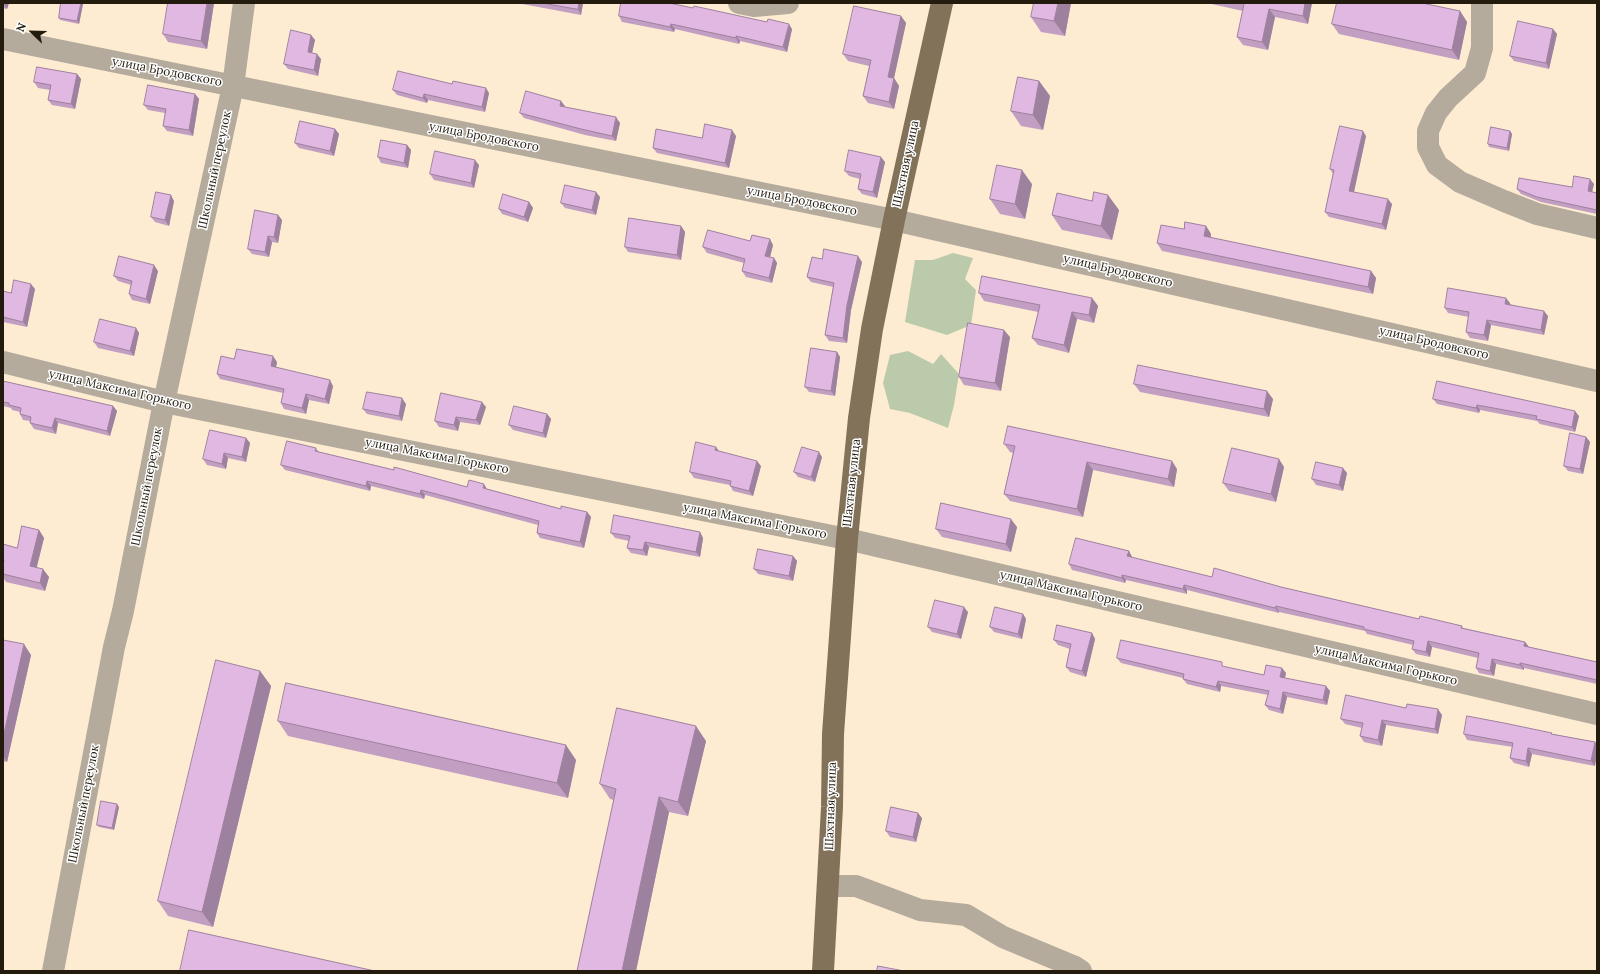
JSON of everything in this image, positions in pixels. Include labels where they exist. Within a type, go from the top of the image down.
[{"type":"main road","name":"Шахтная улица","points":[[823,971],[832,807],[833,734],[847,539],[859,418],[870,344],[894,220],[942,3]]},
{"type":"street","name":"Школьный переулок","points":[[53,971],[114,647],[123,612],[164,402],[233,86],[244,3]]},
{"type":"street","points":[[739,3],[754,6],[788,3]]},
{"type":"street","points":[[1482,3],[1482,48],[1475,73],[1448,98],[1436,113],[1428,131],[1428,147],[1436,165],[1460,182],[1537,214],[1597,228]]},
{"type":"street","name":"улица Бродовского","points":[[3,39],[894,220],[1597,381]]},
{"type":"street","name":"улица Максима Горького","points":[[3,362],[164,402],[205,409],[847,539],[1597,714]]},
{"type":"street","points":[[828,886],[856,886],[920,910],[966,914],[1003,937],[1081,971]]},
{"type":"green space","points":[[953,253],[973,258],[965,279],[976,290],[971,325],[947,335],[905,322],[915,260],[933,260]]},
{"type":"green space","points":[[908,351],[933,364],[941,354],[959,374],[954,405],[948,428],[910,413],[890,409],[883,383],[890,355]]},
{"type":"building","points":[[61,3],[81,3],[77,21],[59,18]]},
{"type":"building","points":[[168,3],[207,3],[201,41],[163,34]]},
{"type":"building","points":[[542,3],[579,3],[578,9]]},
{"type":"building","points":[[621,3],[669,3],[693,8],[694,6],[767,22],[768,19],[789,24],[783,47],[736,36],[736,38],[671,24],[670,27],[619,16]]},
{"type":"building","points":[[1034,3],[1058,3],[1054,21],[1031,17]]},
{"type":"building","points":[[1238,3],[1305,3],[1303,16],[1269,9],[1262,42],[1237,37],[1244,4]]},
{"type":"building","points":[[1337,3],[1422,3],[1460,11],[1452,50],[1332,24]]},
{"type":"building","points":[[854,6],[901,16],[888,77],[894,78],[889,102],[863,96],[871,60],[843,54]]},
{"type":"building","points":[[1518,21],[1553,29],[1546,63],[1510,56]]},
{"type":"building","points":[[291,30],[311,35],[308,52],[317,54],[314,70],[284,64]]},
{"type":"building","points":[[37,67],[77,74],[71,104],[48,100],[51,85],[34,82]]},
{"type":"building","points":[[398,71],[452,84],[453,81],[486,88],[482,107],[424,94],[423,98],[393,90]]},
{"type":"building","points":[[1018,77],[1039,81],[1033,115],[1011,111]]},
{"type":"building","points":[[148,85],[195,94],[189,130],[163,126],[166,109],[144,105]]},
{"type":"building","points":[[526,91],[561,101],[560,106],[616,117],[612,136],[520,113]]},
{"type":"building","points":[[300,121],[335,129],[330,151],[295,143]]},
{"type":"building","points":[[705,124],[732,130],[725,163],[653,148],[656,129],[702,138]]},
{"type":"building","points":[[1340,126],[1363,131],[1349,191],[1388,199],[1382,224],[1325,212],[1334,170],[1330,169]]},
{"type":"building","points":[[1491,127],[1510,131],[1507,148],[1488,144]]},
{"type":"building","points":[[381,140],[407,145],[404,163],[378,157]]},
{"type":"building","points":[[849,150],[881,157],[873,192],[858,189],[861,174],[845,171]]},
{"type":"building","points":[[435,151],[475,160],[471,183],[430,174]]},
{"type":"building","points":[[997,165],[1022,170],[1015,204],[990,199]]},
{"type":"building","points":[[1574,176],[1590,179],[1588,191],[1597,193],[1597,210],[1537,197],[1517,189],[1519,178],[1572,187]]},
{"type":"building","points":[[565,185],[596,192],[592,210],[561,203]]},
{"type":"building","points":[[156,192],[171,195],[165,220],[151,217]]},
{"type":"building","points":[[1094,192],[1108,195],[1101,226],[1052,215],[1057,193],[1092,201]]},
{"type":"building","points":[[503,194],[529,202],[524,217],[499,209]]},
{"type":"building","points":[[255,210],[278,215],[274,237],[268,236],[265,252],[248,249]]},
{"type":"building","points":[[629,218],[681,226],[677,255],[625,247]]},
{"type":"building","points":[[1185,222],[1206,226],[1204,236],[1371,271],[1368,287],[1157,243],[1161,225],[1184,229]]},
{"type":"building","points":[[708,230],[750,241],[752,235],[770,239],[765,256],[774,258],[769,278],[742,271],[745,259],[703,247]]},
{"type":"building","points":[[824,249],[858,256],[847,305],[843,338],[825,335],[834,283],[807,277],[812,257],[822,259]]},
{"type":"building","points":[[119,256],[154,265],[146,299],[129,294],[132,281],[114,276]]},
{"type":"building","points":[[982,276],[1092,298],[1089,315],[1072,312],[1064,345],[1032,338],[1040,305],[979,293]]},
{"type":"building","points":[[14,280],[31,284],[23,322],[3,317],[3,291],[11,293]]},
{"type":"building","points":[[1448,288],[1506,298],[1505,304],[1544,311],[1541,330],[1487,320],[1484,335],[1466,332],[1469,312],[1445,308]]},
{"type":"building","points":[[100,319],[136,328],[130,351],[94,342]]},
{"type":"building","points":[[968,323],[1004,330],[995,383],[959,377]]},
{"type":"building","points":[[811,348],[837,352],[831,391],[805,387]]},
{"type":"building","points":[[237,349],[273,356],[271,366],[330,380],[325,399],[306,394],[302,408],[281,403],[284,389],[217,374],[221,356],[234,359]]},
{"type":"building","points":[[1138,365],[1267,391],[1264,409],[1134,384]]},
{"type":"building","points":[[3,381],[113,406],[107,431],[55,418],[52,428],[30,423],[31,417],[20,414],[21,408],[3,402]]},
{"type":"building","points":[[1437,381],[1575,411],[1572,427],[1536,419],[1537,416],[1477,405],[1476,408],[1433,399]]},
{"type":"building","points":[[367,392],[402,398],[399,416],[363,409]]},
{"type":"building","points":[[441,393],[482,402],[476,420],[456,417],[454,425],[435,421]]},
{"type":"building","points":[[514,406],[547,414],[543,433],[509,425]]},
{"type":"building","points":[[1008,426],[1172,461],[1168,479],[1087,462],[1077,509],[1004,494],[1015,446],[1004,444]]},
{"type":"building","points":[[210,430],[246,438],[242,457],[224,453],[222,464],[203,459]]},
{"type":"building","points":[[1570,433],[1586,437],[1580,469],[1564,466]]},
{"type":"building","points":[[287,441],[316,448],[315,451],[394,470],[394,467],[467,487],[469,480],[484,484],[483,488],[561,509],[561,506],[587,512],[580,542],[537,533],[539,521],[421,490],[420,494],[367,481],[366,486],[281,465]]},
{"type":"building","points":[[696,442],[716,447],[715,450],[757,461],[749,491],[730,486],[731,481],[690,472]]},
{"type":"building","points":[[802,447],[819,452],[811,477],[794,472]]},
{"type":"building","points":[[1232,448],[1279,459],[1271,494],[1223,483]]},
{"type":"building","points":[[1316,462],[1343,468],[1339,485],[1312,479]]},
{"type":"building","points":[[941,503],[1011,519],[1006,544],[936,529]]},
{"type":"building","points":[[614,515],[700,532],[696,552],[645,542],[643,550],[627,548],[630,536],[611,533]]},
{"type":"building","points":[[22,526],[39,530],[30,566],[43,569],[40,583],[3,574],[3,544],[17,548]]},
{"type":"building","points":[[1076,538],[1129,551],[1127,556],[1212,577],[1214,568],[1281,587],[1419,619],[1420,616],[1462,626],[1461,628],[1525,642],[1524,646],[1597,662],[1597,680],[1520,663],[1520,665],[1492,659],[1490,671],[1476,668],[1479,653],[1428,641],[1426,652],[1412,649],[1414,641],[1364,629],[1364,627],[1276,606],[1275,608],[1184,585],[1183,589],[1122,575],[1122,578],[1069,564]]},
{"type":"building","points":[[758,549],[793,556],[789,576],[754,569]]},
{"type":"building","points":[[935,600],[964,607],[957,634],[928,627]]},
{"type":"building","points":[[995,607],[1023,614],[1018,634],[990,627]]},
{"type":"building","points":[[1057,625],[1092,633],[1082,671],[1066,667],[1071,644],[1054,640]]},
{"type":"building","points":[[3,640],[24,644],[3,738]]},
{"type":"building","points":[[1121,640],[1222,662],[1222,666],[1264,675],[1266,665],[1282,668],[1280,677],[1326,686],[1323,700],[1283,692],[1280,709],[1265,705],[1269,691],[1218,681],[1216,687],[1183,679],[1184,674],[1117,658]]},
{"type":"building","points":[[216,660],[260,671],[202,912],[158,901]]},
{"type":"building","points":[[286,683],[566,745],[557,783],[278,721]]},
{"type":"building","points":[[1346,695],[1406,708],[1407,704],[1438,709],[1435,729],[1382,720],[1378,740],[1360,736],[1363,723],[1341,719]]},
{"type":"building","points":[[617,708],[696,726],[678,802],[659,797],[622,971],[577,971],[616,789],[600,784]]},
{"type":"building","points":[[1467,716],[1595,742],[1591,761],[1528,748],[1526,761],[1510,758],[1513,743],[1464,734]]},
{"type":"building","points":[[101,801],[117,804],[112,828],[97,825]]},
{"type":"building","points":[[891,807],[918,813],[913,837],[886,831]]},
{"type":"building","points":[[189,930],[375,971],[180,971]]},
{"type":"building","points":[[878,966],[904,971],[877,971]]}]
